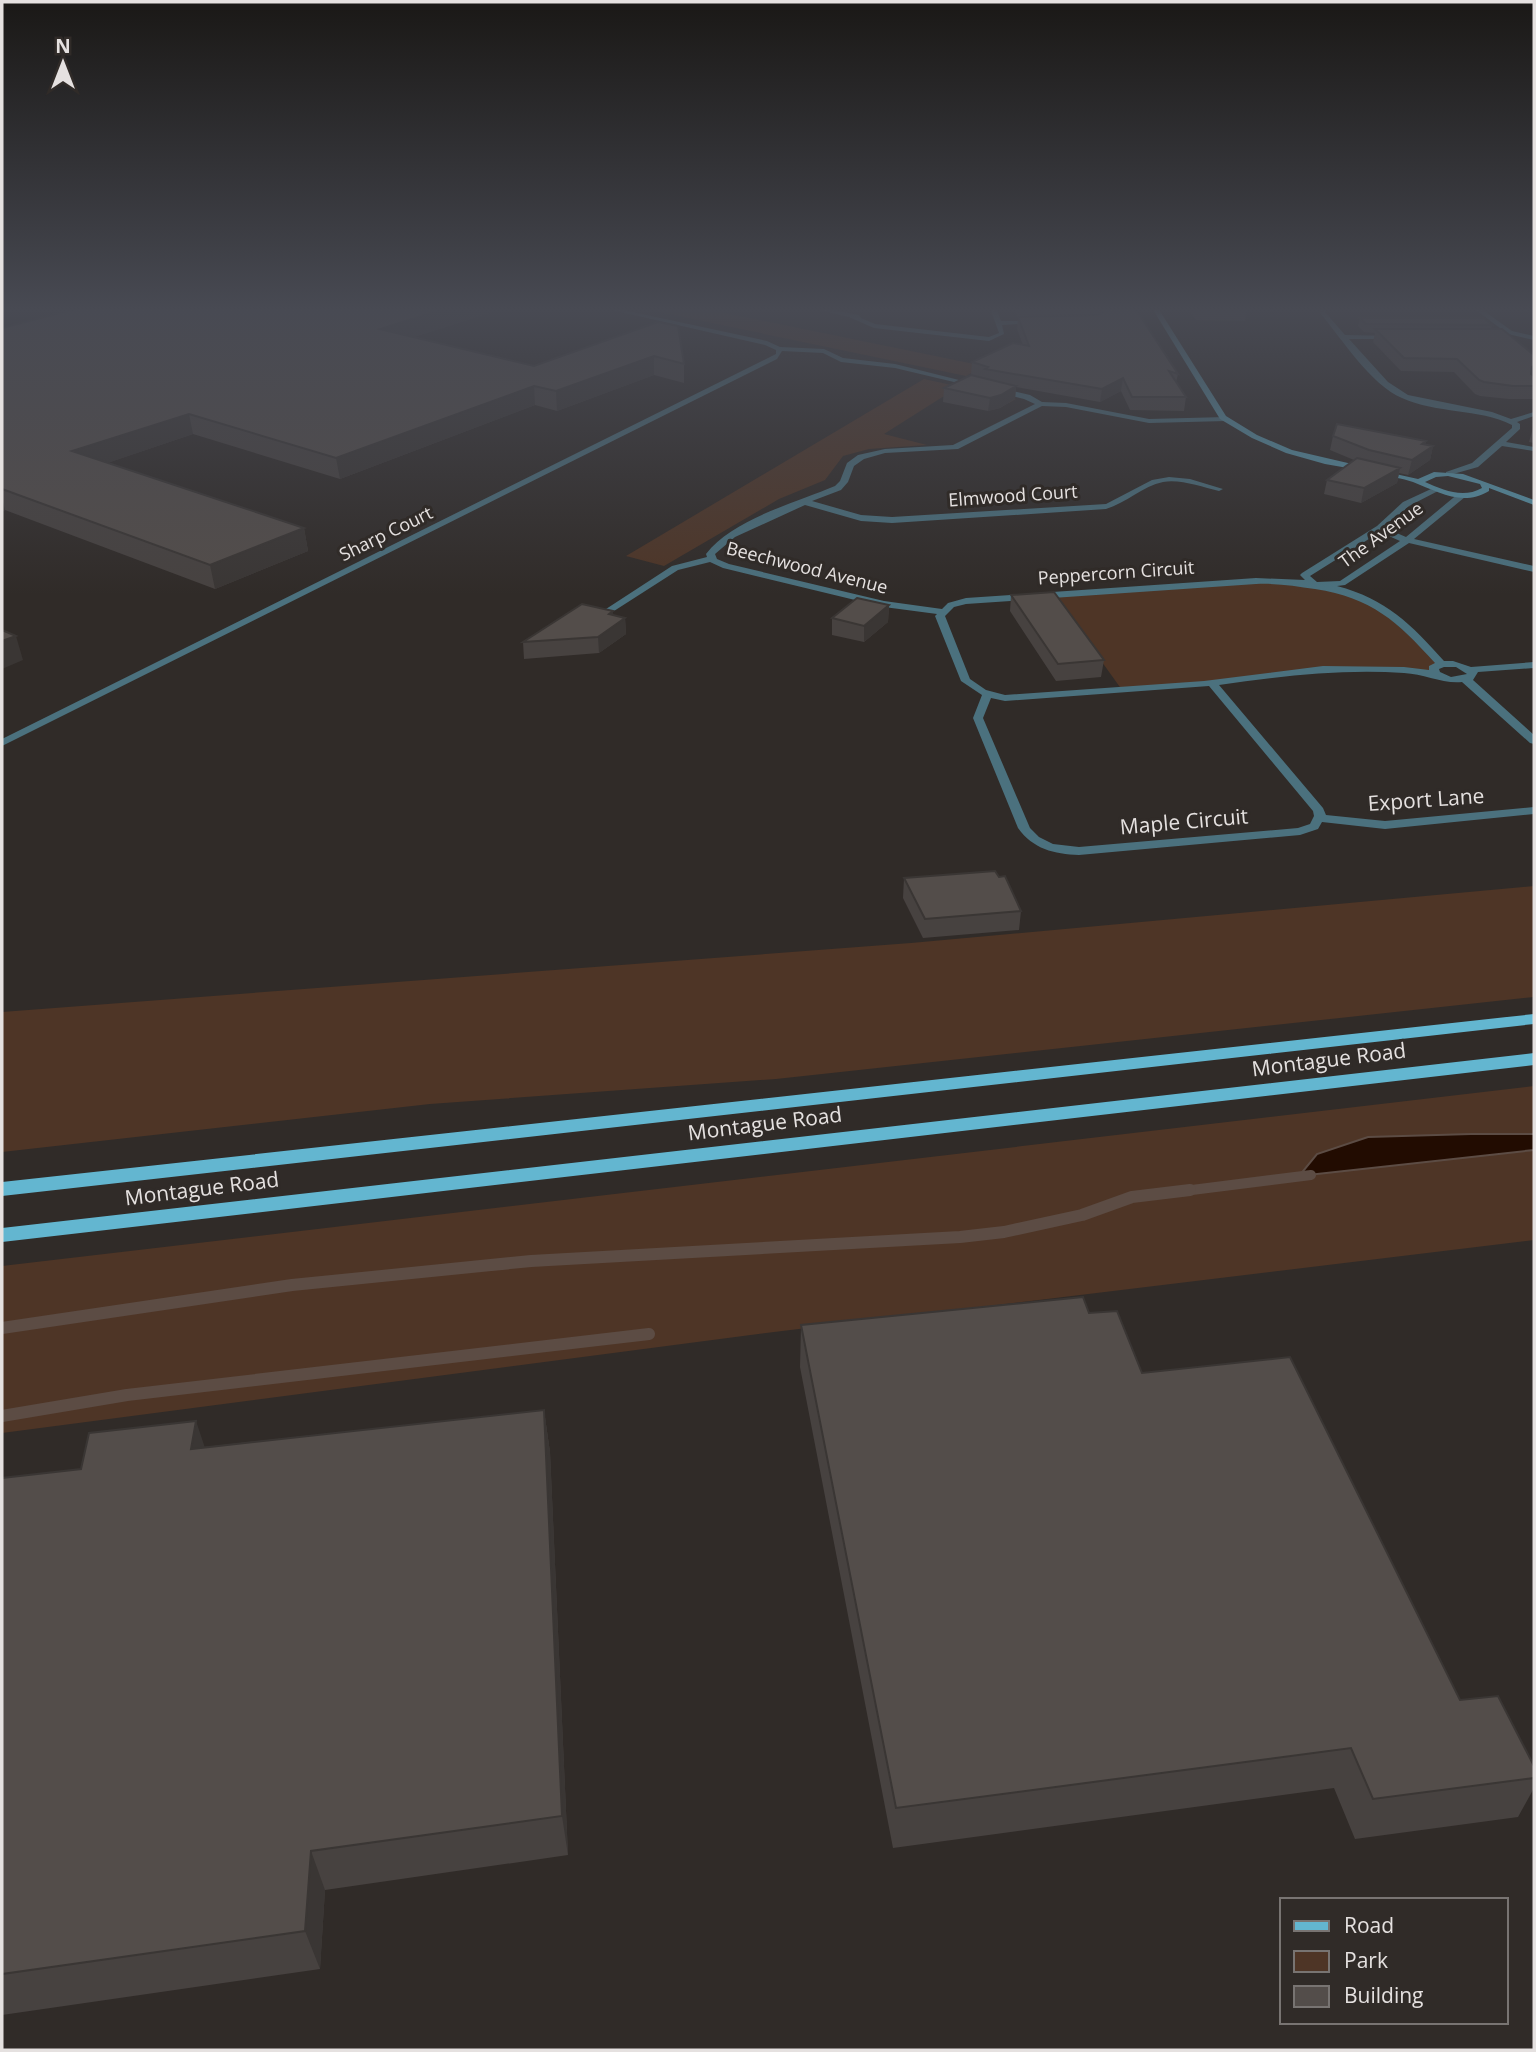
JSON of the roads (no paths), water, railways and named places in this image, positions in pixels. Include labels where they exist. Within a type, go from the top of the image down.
[{"type":"main road","name":"Montague Road","points":[[2,1189],[1534,1019]]},
{"type":"main road","name":"Montague Road","points":[[2,1235],[1534,1059]]},
{"type":"street","name":"Sharp Court","points":[[2,743],[683,404]]},
{"type":"street","points":[[1041,404],[1059,404],[1149,421],[1226,419]]},
{"type":"street","name":"Beechwood Avenue","points":[[942,612],[884,604],[726,566],[711,559],[710,554],[713,549],[741,531],[783,509],[838,488],[844,482],[850,465],[863,456],[955,447],[1041,404]]},
{"type":"street","points":[[1216,404],[1226,419],[1239,429],[1282,449],[1421,483],[1434,491],[1534,504]]},
{"type":"street","points":[[1435,404],[1516,424],[1516,429],[1475,465],[1450,474]]},
{"type":"street","points":[[1511,421],[1534,414]]},
{"type":"street","points":[[1500,443],[1534,449]]},
{"type":"street","points":[[1474,479],[1475,465]]},
{"type":"street","points":[[1364,469],[1430,475],[1450,474],[1474,479],[1534,504]]},
{"type":"street","points":[[1421,483],[1422,479],[1430,475]]},
{"type":"street","name":"Elmwood Court","points":[[805,502],[861,518],[892,520],[1106,506],[1122,502],[1162,480],[1219,489]]},
{"type":"street","points":[[1473,495],[1483,492],[1485,485]]},
{"type":"street","name":"The Avenue","points":[[1434,491],[1406,504],[1380,528],[1305,575],[1315,586],[1342,583],[1407,540],[1462,495]]},
{"type":"street","points":[[1380,528],[1395,537],[1534,569]]},
{"type":"street","points":[[611,609],[675,568],[711,559]]},
{"type":"street","name":"Peppercorn Circuit","points":[[942,612],[956,603],[979,600],[1272,580],[1315,586],[1360,598],[1383,608],[1438,669]]},
{"type":"street","points":[[942,612],[941,622],[966,681],[975,689],[988,694],[1017,699],[1212,683],[1324,669],[1438,669],[1453,664],[1468,675],[1534,741]]},
{"type":"street","points":[[1438,669],[1450,680],[1534,665]]},
{"type":"street","points":[[1212,683],[1316,807],[1320,818]]},
{"type":"street","name":"Maple Circuit","points":[[988,694],[978,718],[1024,828],[1033,839],[1044,845],[1075,851],[1300,831],[1314,826],[1320,818]]},
{"type":"street","name":"Export Lane","points":[[1320,818],[1376,825],[1534,811]]},
{"type":"waterway","points":[[1176,1192],[1311,1175]]},
{"type":"waterway","points":[[2,1328],[292,1285],[531,1261],[960,1237],[1004,1232],[1082,1215],[1132,1197],[1190,1190]]},
{"type":"waterway","points":[[2,1416],[127,1395],[649,1334]]}]
